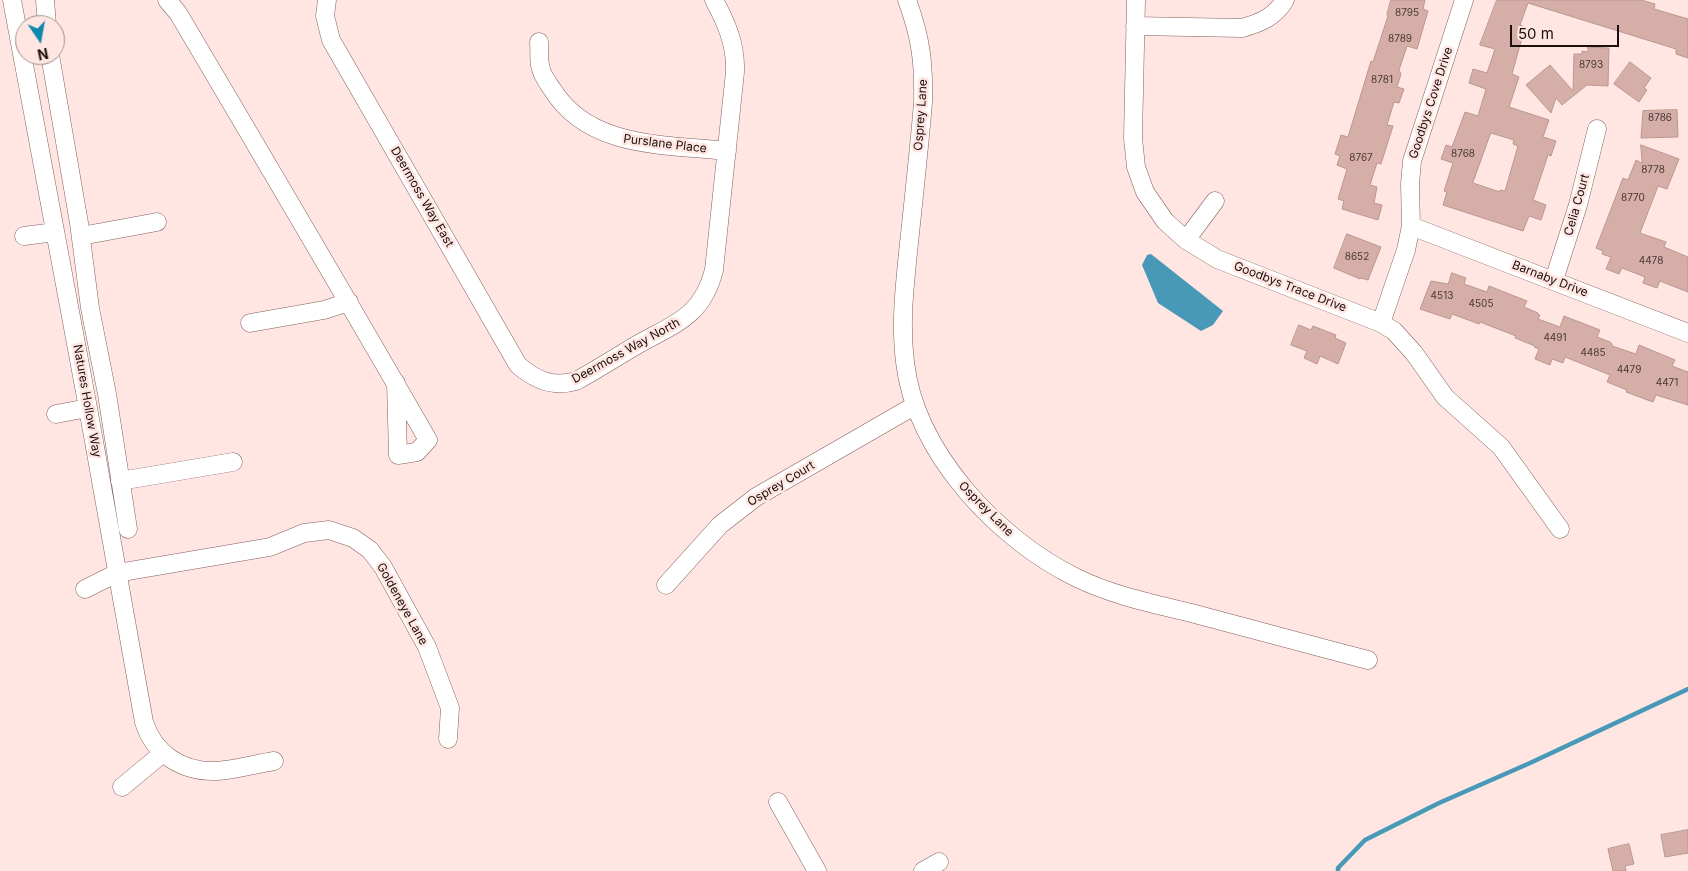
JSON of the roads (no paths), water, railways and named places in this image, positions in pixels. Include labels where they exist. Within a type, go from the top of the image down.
[{"type":"street","name":"Natures Hollow Way","points":[[12,0],[144,722],[152,740],[163,754],[183,765],[216,771],[274,761]]},
{"type":"street","points":[[45,0],[46,15]]},
{"type":"street","points":[[167,0],[183,21],[349,302],[396,383],[428,440],[418,452],[398,455],[396,383]]},
{"type":"street","name":"Deermoss Way East","points":[[327,0],[325,16],[331,40],[518,365],[530,376],[540,381]]},
{"type":"street","name":"Deermoss Way North","points":[[540,381],[552,384],[568,384],[576,381],[637,345],[671,328],[693,311],[705,295],[714,270],[736,56],[732,37],[714,0]]},
{"type":"street","name":"Osprey Lane","points":[[907,0],[921,46],[924,75],[923,103],[902,316],[905,364],[914,406],[932,444],[950,472],[980,506],[1021,543],[1077,578],[1118,594],[1368,660]]},
{"type":"street","name":"Goodbys Trace Drive","points":[[1136,0],[1133,138],[1136,167],[1145,192],[1165,221],[1186,240],[1217,259],[1381,323],[1394,331],[1414,352],[1445,397],[1501,447],[1560,529]]},
{"type":"street","points":[[1135,26],[1242,28],[1257,24],[1271,17],[1285,0]]},
{"type":"street","name":"Goodbys Cove Drive","points":[[1381,323],[1406,250],[1411,226],[1410,184],[1412,161],[1464,0]]},
{"type":"street","name":"Purslane Place","points":[[539,42],[541,70],[560,101],[574,116],[597,130],[630,141],[727,151]]},
{"type":"street","points":[[52,65],[90,308],[107,394],[128,529]]},
{"type":"street","name":"Celia Court","points":[[1554,280],[1578,205],[1598,129]]},
{"type":"street","points":[[1186,240],[1215,201]]},
{"type":"street","points":[[80,236],[157,222]]},
{"type":"street","name":"Barnaby Drive","points":[[1411,226],[1688,333]]},
{"type":"street","points":[[24,236],[55,232]]},
{"type":"street","points":[[250,323],[324,310],[349,302]]},
{"type":"street","name":"Osprey Court","points":[[666,585],[720,525],[756,497],[914,406]]},
{"type":"street","points":[[56,414],[88,408]]},
{"type":"street","points":[[120,481],[234,462]]},
{"type":"street","name":"Goldeneye Lane","points":[[85,589],[117,574],[270,547],[304,534],[329,530],[353,538],[370,550],[383,567],[427,647],[450,708],[448,738]]},
{"type":"street","points":[[122,787],[163,754]]},
{"type":"street","points":[[778,802],[817,871]]},
{"type":"street","points":[[923,871],[939,862]]},
{"type":"water","points":[[1151,254],[1223,311],[1213,325],[1201,331],[1158,303],[1142,265],[1147,255]]},
{"type":"waterway","points":[[1338,871],[1338,868],[1365,840],[1439,803],[1530,763],[1688,689]]}]
